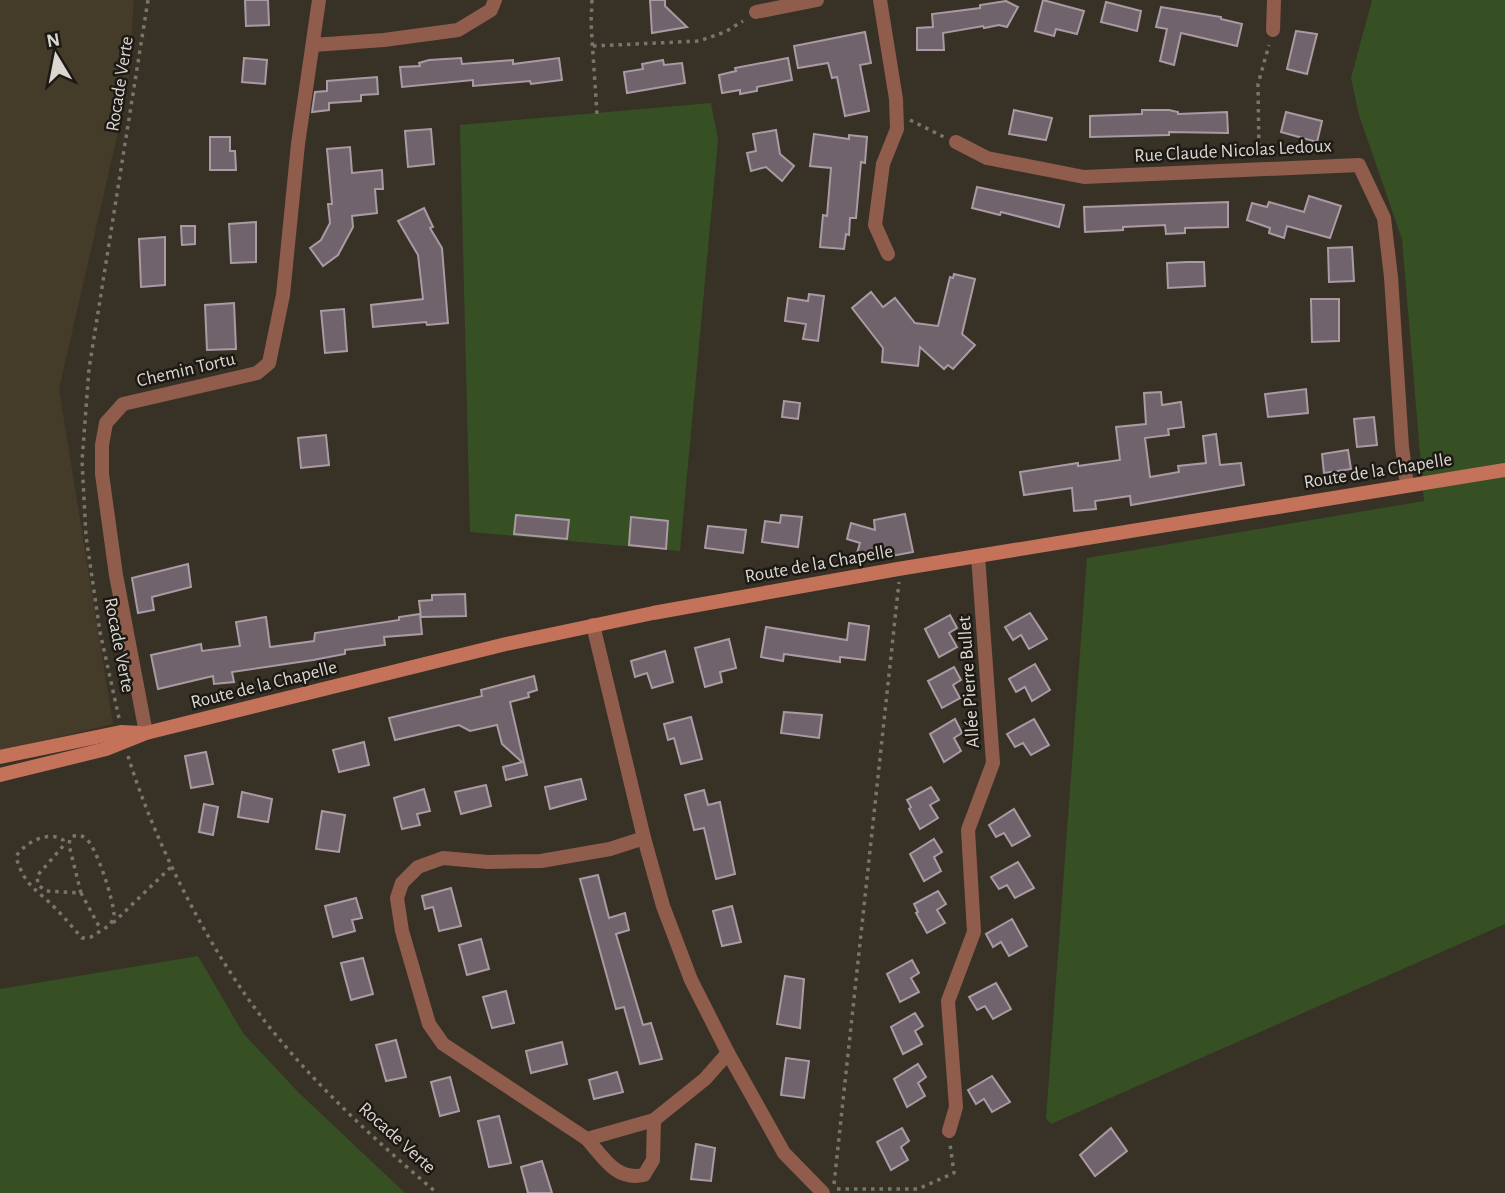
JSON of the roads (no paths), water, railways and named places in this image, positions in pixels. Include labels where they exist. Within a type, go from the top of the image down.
[{"type":"main road","name":"Route de la Chapelle","points":[[0,757],[146,733],[593,625],[898,569],[1505,470]]},
{"type":"main road","name":"Route de la Chapelle","points":[[0,775],[123,738]]},
{"type":"street","name":"Chemin Tortu","points":[[146,733],[116,575],[105,499],[102,445],[106,423],[123,404],[257,373],[269,363],[283,295],[298,144],[319,0]]},
{"type":"street","points":[[313,45],[384,40],[458,30],[491,10],[495,0]]},
{"type":"street","points":[[756,12],[817,0]]},
{"type":"street","points":[[880,0],[898,130],[883,164],[875,225],[888,254]]},
{"type":"street","points":[[1273,0],[1273,30]]},
{"type":"street","name":"Rue Claude Nicolas Ledoux","points":[[956,142],[987,158],[1084,177],[1359,165],[1384,218],[1407,485]]},
{"type":"street","name":"Allée Pierre Bullet","points":[[948,1131],[956,1107],[948,1001],[974,932],[968,830],[993,763],[978,556]]},
{"type":"street","points":[[593,625],[644,838],[663,906],[691,980],[784,1153],[823,1193]]},
{"type":"street","points":[[644,838],[610,849],[541,861],[488,862],[443,858],[418,867],[402,883],[397,898],[402,931],[429,1024],[443,1044],[587,1139],[615,1171],[631,1178],[644,1175],[653,1160],[654,1120]]},
{"type":"street","points":[[587,1139],[654,1120],[705,1079],[728,1053]]}]
